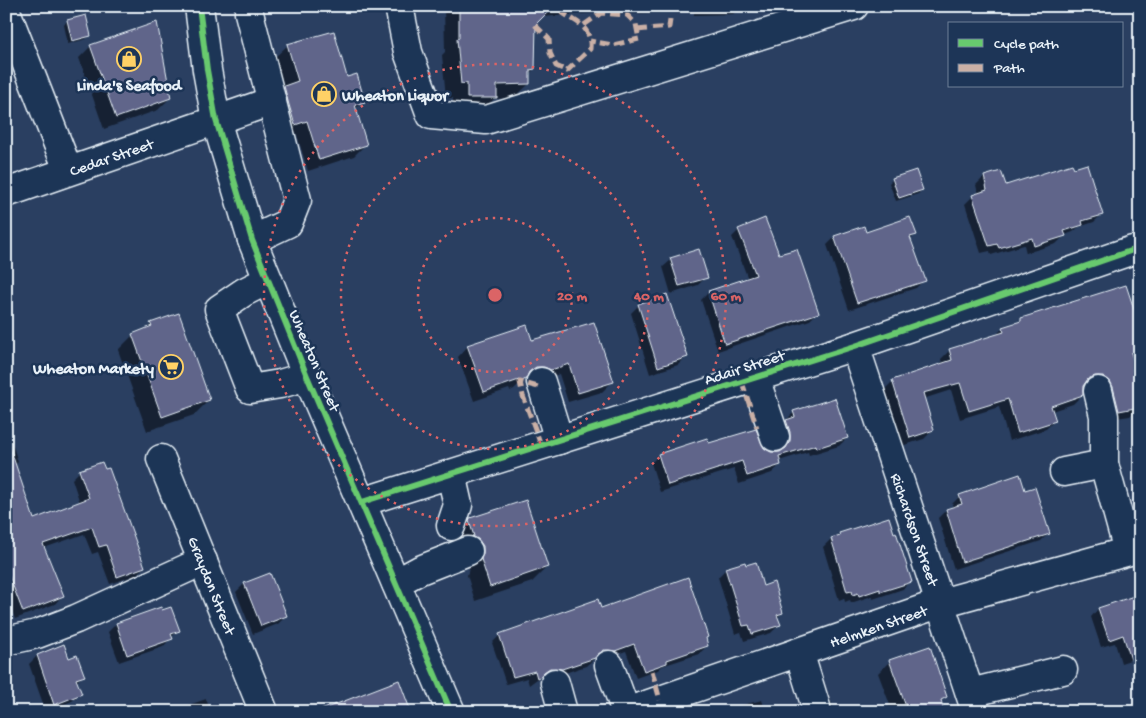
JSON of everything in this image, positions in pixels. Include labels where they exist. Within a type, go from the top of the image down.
[{"type":"street","name":"Wheaton Street","points":[[199,6],[207,70],[216,120],[252,240],[307,376],[451,712]]},
{"type":"street","points":[[399,6],[408,52],[431,115],[486,120],[854,6]]},
{"type":"street","points":[[6,11],[68,170]]},
{"type":"street","points":[[249,13],[297,200],[288,223],[252,240]]},
{"type":"street","name":"Cedar Street","points":[[6,193],[272,101]]},
{"type":"street","name":"Adair Street","points":[[362,502],[855,346],[1133,250]]},
{"type":"street","points":[[268,280],[244,292],[219,309],[250,389],[280,384],[307,376]]},
{"type":"street","name":"Richardson Street","points":[[855,346],[973,702]]},
{"type":"street","points":[[755,378],[775,436]]},
{"type":"street","points":[[541,382],[559,440]]},
{"type":"street","points":[[1064,472],[1104,464],[1104,416],[1098,390]]},
{"type":"street","name":"Graydon Street","points":[[161,459],[264,712]]},
{"type":"street","name":"Helmken Street","points":[[626,712],[941,603],[1131,550],[1104,464]]},
{"type":"street","points":[[451,474],[458,505],[451,526]]},
{"type":"street","points":[[396,583],[420,570],[468,552]]},
{"type":"street","points":[[6,641],[37,634],[76,619],[203,561]]},
{"type":"street","points":[[799,652],[816,707]]},
{"type":"street","points":[[610,665],[626,712]]},
{"type":"street","points":[[973,702],[1063,670]]},
{"type":"street","points":[[555,683],[563,712]]},
{"type":"building","points":[[459,6],[554,6],[536,24],[535,69],[530,70],[530,84],[497,85],[497,98],[467,98],[467,83],[461,84],[457,39],[459,38]]},
{"type":"building","points":[[86,15],[91,36],[72,41],[67,20]]},
{"type":"building","name":"Linda's Seafood","points":[[157,22],[171,98],[116,118],[90,45]]},
{"type":"building","name":"Wheaton Liquor","points":[[334,31],[347,77],[357,74],[365,102],[355,105],[367,145],[319,160],[307,121],[295,125],[289,105],[284,86],[298,81],[287,44]]},
{"type":"building","points":[[1072,164],[1074,168],[1087,164],[1103,215],[1082,221],[1083,225],[1064,231],[1066,236],[1034,246],[1032,238],[999,248],[997,244],[989,246],[972,195],[987,190],[984,176],[1001,171],[1006,185]]},
{"type":"building","points":[[916,170],[923,190],[899,198],[892,178]]},
{"type":"building","points":[[910,217],[917,235],[910,237],[926,281],[857,303],[834,236],[864,226],[866,232]]},
{"type":"building","points":[[765,218],[779,254],[797,249],[819,313],[725,344],[708,291],[756,275],[738,229]]},
{"type":"building","points":[[699,249],[708,278],[679,286],[670,258]]},
{"type":"building","points":[[1126,285],[1140,327],[1140,350],[1131,353],[1136,368],[1133,369],[1140,407],[1119,411],[1110,381],[1103,376],[1095,376],[1088,379],[1083,386],[1083,395],[1051,406],[1056,421],[1018,433],[1008,399],[969,411],[960,383],[923,393],[934,430],[910,438],[892,380],[952,360],[949,349],[1004,332],[1002,327],[1021,321],[1021,318]]},
{"type":"building","points":[[667,294],[688,357],[658,367],[638,304]]},
{"type":"building","name":"Wheaton Markety","points":[[179,313],[210,400],[162,417],[132,334],[152,326],[150,323]]},
{"type":"building","points":[[594,322],[614,382],[578,393],[569,364],[551,370],[544,367],[536,367],[529,372],[526,379],[520,382],[519,380],[484,392],[467,345],[527,325],[532,340]]},
{"type":"building","points":[[835,398],[848,438],[817,448],[816,445],[779,456],[781,465],[747,476],[742,461],[668,485],[658,454],[707,438],[709,443],[756,429],[764,448],[771,452],[780,452],[786,448],[790,441],[790,432],[786,420],[795,417],[793,411]]},
{"type":"building","points":[[6,448],[10,448],[34,519],[89,498],[79,470],[102,462],[105,469],[109,468],[145,567],[117,577],[106,545],[99,547],[92,527],[43,544],[64,596],[23,612],[6,568]]},
{"type":"building","points":[[1020,474],[1025,490],[1035,487],[1050,534],[962,562],[946,509],[962,504],[959,495]]},
{"type":"building","points":[[526,500],[548,567],[490,587],[481,559],[483,546],[478,539],[472,536],[474,536],[469,521],[470,518]]},
{"type":"building","points":[[889,517],[894,533],[896,532],[912,582],[859,596],[858,593],[853,595],[852,591],[847,592],[831,538],[840,535],[839,533]]},
{"type":"building","points":[[745,562],[746,565],[756,562],[763,586],[774,582],[783,613],[777,615],[781,625],[752,634],[749,625],[743,626],[725,568]]},
{"type":"building","points":[[270,573],[287,616],[261,626],[244,583]]},
{"type":"building","points":[[688,577],[708,637],[706,638],[708,646],[667,660],[667,663],[644,671],[634,644],[615,651],[604,650],[595,658],[562,669],[550,668],[537,678],[535,671],[513,677],[499,634],[598,599],[601,608]]},
{"type":"building","points":[[1140,594],[1140,675],[1136,675],[1123,635],[1109,640],[1098,608]]},
{"type":"building","points":[[161,607],[162,610],[171,607],[180,631],[171,634],[173,639],[127,655],[116,623]]},
{"type":"building","points":[[64,644],[69,658],[77,655],[85,676],[76,679],[82,694],[54,705],[37,655]]},
{"type":"building","points":[[930,646],[947,697],[941,700],[944,712],[908,712],[889,660]]},
{"type":"building","points":[[399,680],[411,712],[322,712],[321,710]]},
{"type":"marked path","points":[[535,25],[549,39],[550,53],[556,66],[567,71],[590,49],[590,42],[586,30],[578,22],[561,12]]},
{"type":"marked path","points":[[584,25],[601,13],[627,15],[636,24],[639,39],[613,45],[590,41]]},
{"type":"marked path","points":[[637,30],[669,27],[670,20]]},
{"type":"marked path","points":[[541,445],[523,396],[520,382],[542,388]]},
{"type":"marked path","points":[[742,382],[757,428]]},
{"type":"marked path","points":[[652,671],[660,700]]},
{"type":"cycle path","points":[[199,6],[207,70],[216,120],[252,240],[307,376],[451,712]]},
{"type":"cycle path","points":[[362,502],[855,346],[1133,250]]},
{"type":"place","name":"Linda's Seafood","points":[[129,59]]},
{"type":"place","name":"Wheaton Liquor","points":[[324,94]]},
{"type":"place","name":"Wheaton Markety","points":[[171,367]]}]
